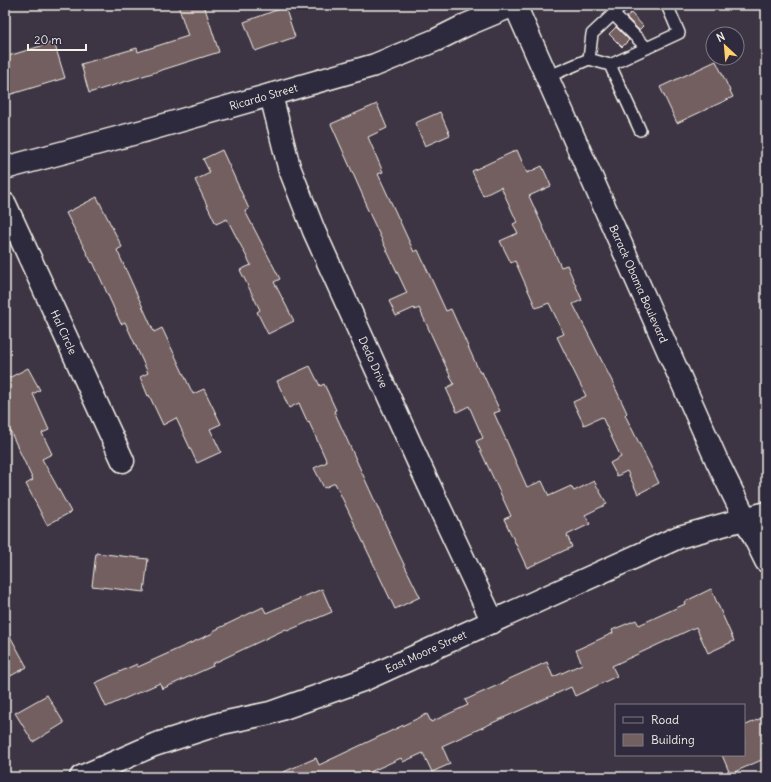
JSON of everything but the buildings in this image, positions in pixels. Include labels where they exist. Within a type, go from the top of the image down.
[{"type":"street","name":"Barack Obama Boulevard","points":[[514,5],[717,461],[756,516],[766,561]]},
{"type":"street","name":"Ricardo Street","points":[[5,168],[147,130],[375,65],[436,40],[466,25],[514,5]]},
{"type":"street","name":"Dedo Drive","points":[[271,95],[289,167],[314,231],[422,470],[493,622]]},
{"type":"street","name":"Hal Circle","points":[[5,204],[123,461]]},
{"type":"street","name":"East Moore Street","points":[[81,777],[154,745],[222,723],[270,713],[327,694],[363,680],[679,537],[756,516]]},
{"type":"lane","points":[[589,59],[592,34],[623,5]]},
{"type":"lane","points":[[547,77],[589,59],[610,65],[679,33],[667,5]]},
{"type":"lane","points":[[613,14],[647,48]]},
{"type":"lane","points":[[610,65],[640,130]]}]
